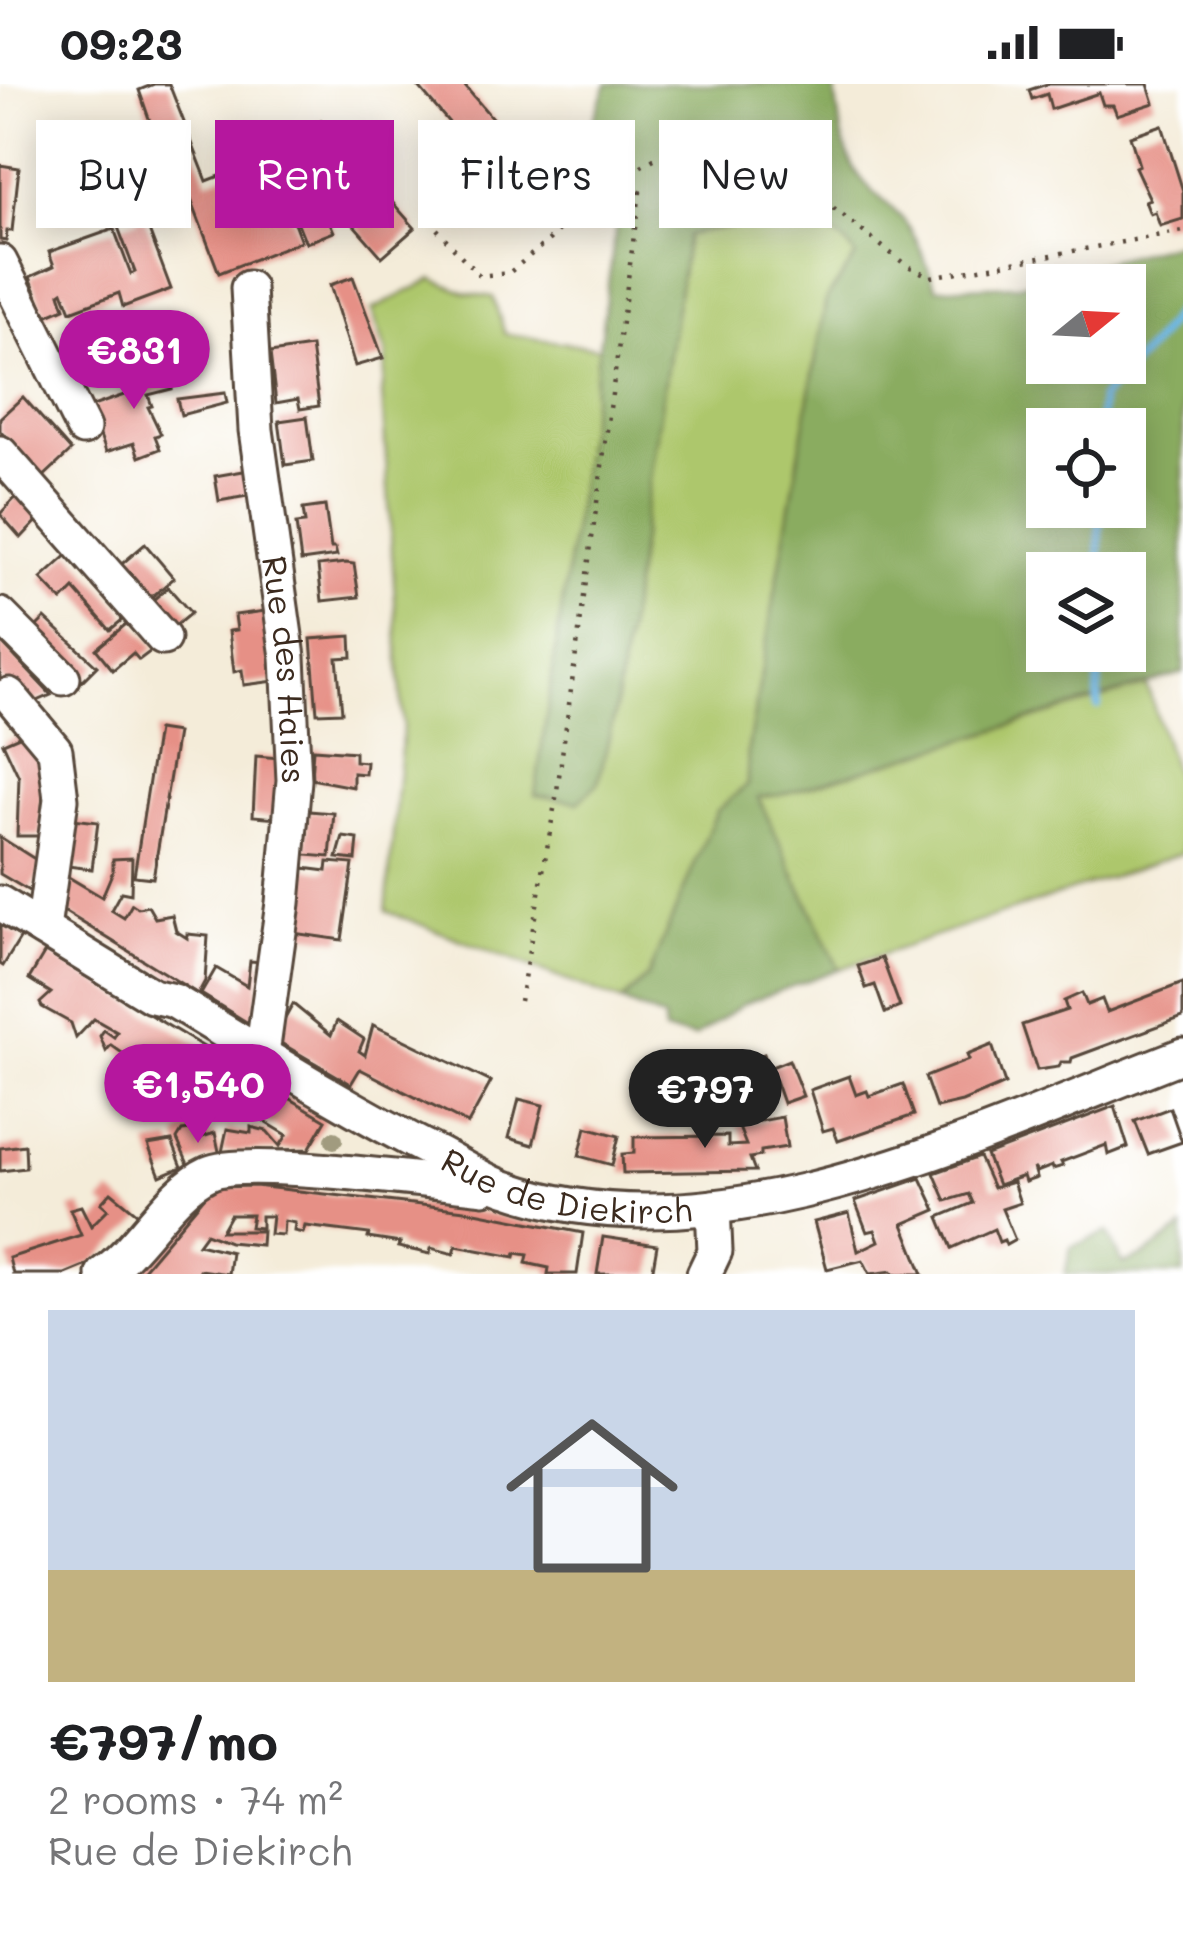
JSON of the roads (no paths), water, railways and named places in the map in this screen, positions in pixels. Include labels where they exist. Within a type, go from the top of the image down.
[{"type":"street","points":[[0,262],[83,428]]},
{"type":"street","name":"Rue des Haies","points":[[248,288],[256,430],[288,657],[294,780],[262,1054]]},
{"type":"street","points":[[0,453],[163,638]]},
{"type":"street","points":[[0,615],[64,678]]},
{"type":"street","points":[[4,690],[49,740],[57,766],[62,799],[43,929]]},
{"type":"street","name":"Rue de Diekirch","points":[[0,903],[152,996],[174,1000],[407,1138],[506,1189],[571,1204],[646,1210],[758,1202],[897,1165],[1183,1055]]},
{"type":"street","points":[[391,1178],[407,1138]]},
{"type":"street","points":[[104,1274],[129,1254],[181,1192],[212,1171],[264,1168],[506,1189]]},
{"type":"street","points":[[704,1274],[715,1251],[713,1207]]},
{"type":"waterway","points":[[1101,408],[1101,398],[1183,303]]},
{"type":"waterway","points":[[1099,552],[1100,528]]},
{"type":"waterway","points":[[1098,706],[1099,672]]}]
